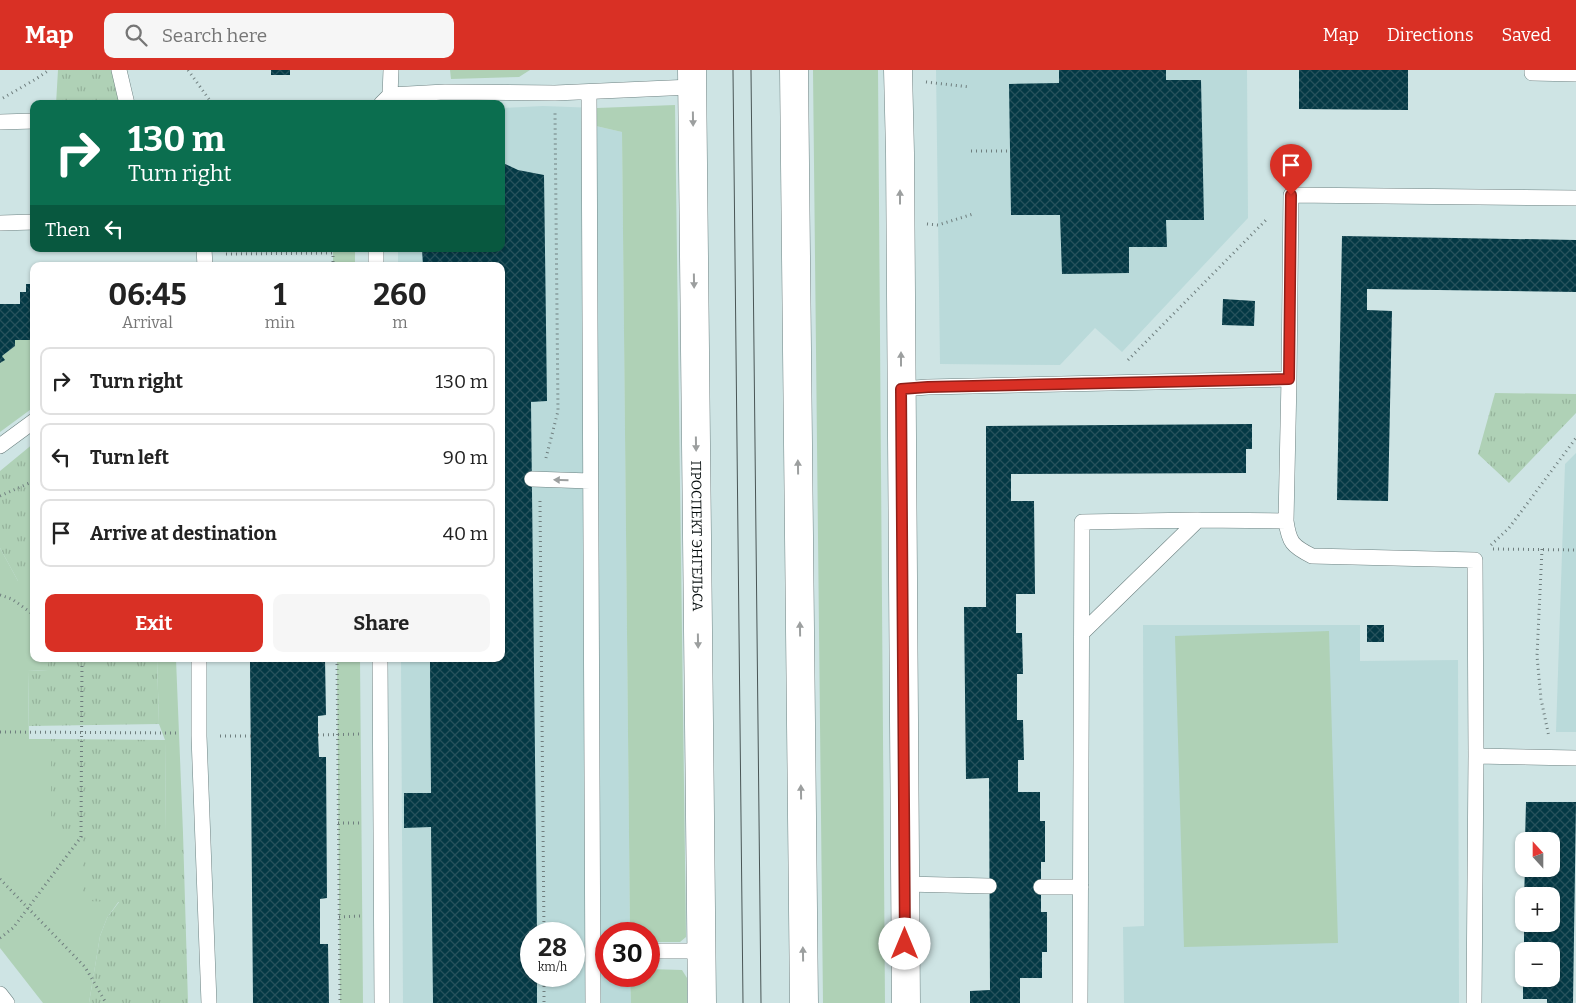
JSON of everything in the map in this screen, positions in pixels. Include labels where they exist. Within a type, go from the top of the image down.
[{"type":"main road","points":[[794,70],[804,1003]]},
{"type":"main road","points":[[906,1003],[900,152],[909,76]]},
{"type":"main road","name":"ПРОСПЕКТ ЭНГЕЛЬСА","points":[[692,79],[702,1003]]},
{"type":"lane","points":[[119,70],[126,100]]},
{"type":"lane","points":[[391,70],[386,99],[445,92],[589,92],[692,79]]},
{"type":"lane","points":[[1532,70],[1532,73],[1576,74]]},
{"type":"lane","points":[[589,92],[590,481],[598,922]]},
{"type":"lane","points":[[0,122],[30,121]]},
{"type":"lane","points":[[1474,1003],[1475,560],[1312,556],[1300,550],[1289,538],[1286,521],[1291,195],[1576,198]]},
{"type":"lane","points":[[2,225],[30,222]]},
{"type":"lane","points":[[901,389],[1289,379]]},
{"type":"lane","points":[[0,446],[30,424]]},
{"type":"lane","points":[[536,479],[590,481]]},
{"type":"lane","points":[[1082,633],[1198,520]]},
{"type":"lane","points":[[1080,1003],[1082,522],[1286,521]]},
{"type":"lane","points":[[199,662],[209,1003]]},
{"type":"lane","points":[[380,662],[382,1003]]},
{"type":"lane","points":[[1476,756],[1576,758]]},
{"type":"lane","points":[[905,884],[989,886]]},
{"type":"lane","points":[[1041,887],[1081,887]]},
{"type":"lane","points":[[660,951],[701,951]]},
{"type":"lane","points":[[593,1003],[595,985]]},
{"type":"lane","points":[[0,994],[7,1003]]},
{"type":"path","points":[[0,99],[16,92],[49,70]]},
{"type":"path","points":[[188,70],[210,100]]},
{"type":"path","points":[[909,76],[970,87]]},
{"type":"path","points":[[544,922],[536,479],[558,411],[555,93]]},
{"type":"path","points":[[971,151],[1010,150]]},
{"type":"path","points":[[1104,384],[1291,195]]},
{"type":"path","points":[[924,224],[938,225],[973,214]]},
{"type":"path","points":[[220,254],[269,252]]},
{"type":"path","points":[[1576,438],[1510,528],[1487,549],[1576,550]]},
{"type":"path","points":[[0,496],[30,483]]},
{"type":"path","points":[[1542,549],[1537,656],[1542,699],[1554,757]]},
{"type":"path","points":[[0,595],[12,599],[30,612]]},
{"type":"path","points":[[0,938],[13,928],[81,837],[82,662]]},
{"type":"path","points":[[337,662],[340,1003]]},
{"type":"path","points":[[0,732],[174,732],[200,736],[250,736]]},
{"type":"path","points":[[318,735],[360,734]]},
{"type":"path","points":[[338,823],[361,823]]},
{"type":"path","points":[[0,879],[85,967],[106,1003]]},
{"type":"path","points":[[339,917],[362,916]]},
{"type":"path","points":[[544,987],[544,1003]]},
{"type":"shaded area","points":[[936,70],[1247,70],[1248,218],[1122,352],[1095,328],[1060,365],[940,364]]},
{"type":"shaded area","points":[[543,106],[597,108],[596,126],[622,132],[630,922],[595,922],[595,987],[630,987],[631,1003],[403,1003],[401,662],[505,662],[505,262],[398,262],[398,252],[505,252],[505,108]]},
{"type":"shaded area","points":[[1576,453],[1576,732],[1556,732],[1565,464]]},
{"type":"shaded area","points":[[1143,625],[1360,625],[1360,661],[1458,660],[1459,1003],[1124,1003],[1123,927],[1144,926]]},
{"type":"green space","points":[[58,70],[119,70],[126,100],[56,100]]},
{"type":"green space","points":[[450,70],[530,70],[519,77],[451,79]]},
{"type":"green space","points":[[813,70],[878,70],[885,1003],[823,1003]]},
{"type":"green space","points":[[675,105],[686,937],[680,942],[660,942],[660,922],[630,922],[622,132],[596,126],[597,108]]},
{"type":"green space","points":[[333,252],[355,252],[355,262],[333,262]]},
{"type":"green space","points":[[15,340],[30,340],[30,410],[0,432],[0,363],[4,360],[2,356],[15,346]]},
{"type":"green space","points":[[1495,393],[1576,394],[1576,413],[1509,483],[1478,454]]},
{"type":"green space","points":[[30,446],[30,581],[18,581],[0,548],[0,471]]},
{"type":"green space","points":[[0,548],[18,581],[30,581],[30,662],[48,662],[48,670],[28,671],[29,739],[51,739],[51,832],[83,833],[119,901],[107,918],[100,936],[89,1003],[43,1003],[0,948]]},
{"type":"green space","points":[[1329,631],[1338,943],[1184,947],[1175,636]]},
{"type":"green space","points":[[48,662],[157,662],[159,724],[29,726],[28,671],[48,670]]},
{"type":"green space","points":[[157,662],[176,662],[183,833],[166,833],[165,740],[159,724]]},
{"type":"green space","points":[[337,662],[360,662],[363,1003],[340,1003]]},
{"type":"green space","points":[[51,739],[165,740],[166,833],[183,833],[188,1003],[89,1003],[100,936],[107,918],[119,902],[83,901],[83,833],[51,833]]},
{"type":"green space","points":[[660,969],[682,970],[687,978],[687,1003],[631,1003],[630,987],[660,987]]},
{"type":"building","points":[[271,70],[290,70],[290,75],[271,75]]},
{"type":"building","points":[[1059,70],[1166,70],[1166,80],[1201,80],[1204,220],[1166,220],[1167,247],[1129,247],[1129,273],[1062,274],[1060,215],[1011,215],[1009,84],[1059,83]]},
{"type":"building","points":[[1299,70],[1408,70],[1408,110],[1299,109]]},
{"type":"building","points":[[505,164],[518,170],[544,175],[547,401],[531,402],[537,922],[520,922],[520,987],[537,987],[537,1003],[433,1003],[431,827],[404,828],[404,793],[431,793],[430,662],[505,662],[505,262],[423,262],[422,252],[505,252]]},
{"type":"building","points":[[1342,236],[1576,240],[1576,292],[1367,289],[1367,310],[1392,311],[1388,501],[1337,500]]},
{"type":"building","points":[[26,284],[30,284],[30,340],[15,340],[15,346],[2,356],[5,360],[0,363],[0,304],[20,304],[20,292],[26,292]]},
{"type":"building","points":[[1223,299],[1255,301],[1254,326],[1222,325]]},
{"type":"building","points":[[1252,424],[1252,449],[1246,449],[1246,473],[1011,474],[1011,501],[1034,501],[1035,594],[1016,594],[1016,633],[1022,633],[1023,674],[1017,674],[1017,720],[1023,720],[1024,760],[1018,760],[1018,792],[1040,792],[1040,821],[1045,821],[1045,862],[1041,862],[1041,912],[1047,912],[1047,952],[1042,952],[1042,978],[1020,978],[1020,1003],[970,1003],[970,991],[990,990],[989,778],[966,779],[964,607],[986,607],[986,426]]},
{"type":"building","points":[[1367,625],[1384,625],[1384,642],[1367,642]]},
{"type":"building","points":[[250,662],[325,662],[326,715],[318,716],[318,735],[319,757],[326,757],[327,898],[320,899],[320,944],[328,944],[329,1003],[253,1003]]},
{"type":"building","points":[[1526,802],[1576,802],[1573,1003],[1547,1003],[1547,999],[1523,999],[1523,987],[1560,987],[1560,942],[1524,942],[1524,932],[1560,932],[1560,887],[1524,887],[1525,878],[1560,878],[1560,832],[1525,832]]},
{"type":"tram line","points":[[733,70],[743,1003]]},
{"type":"tram line","points":[[751,70],[761,1003]]},
{"type":"route","points":[[905,944],[901,389],[1289,379],[1291,195]]}]
